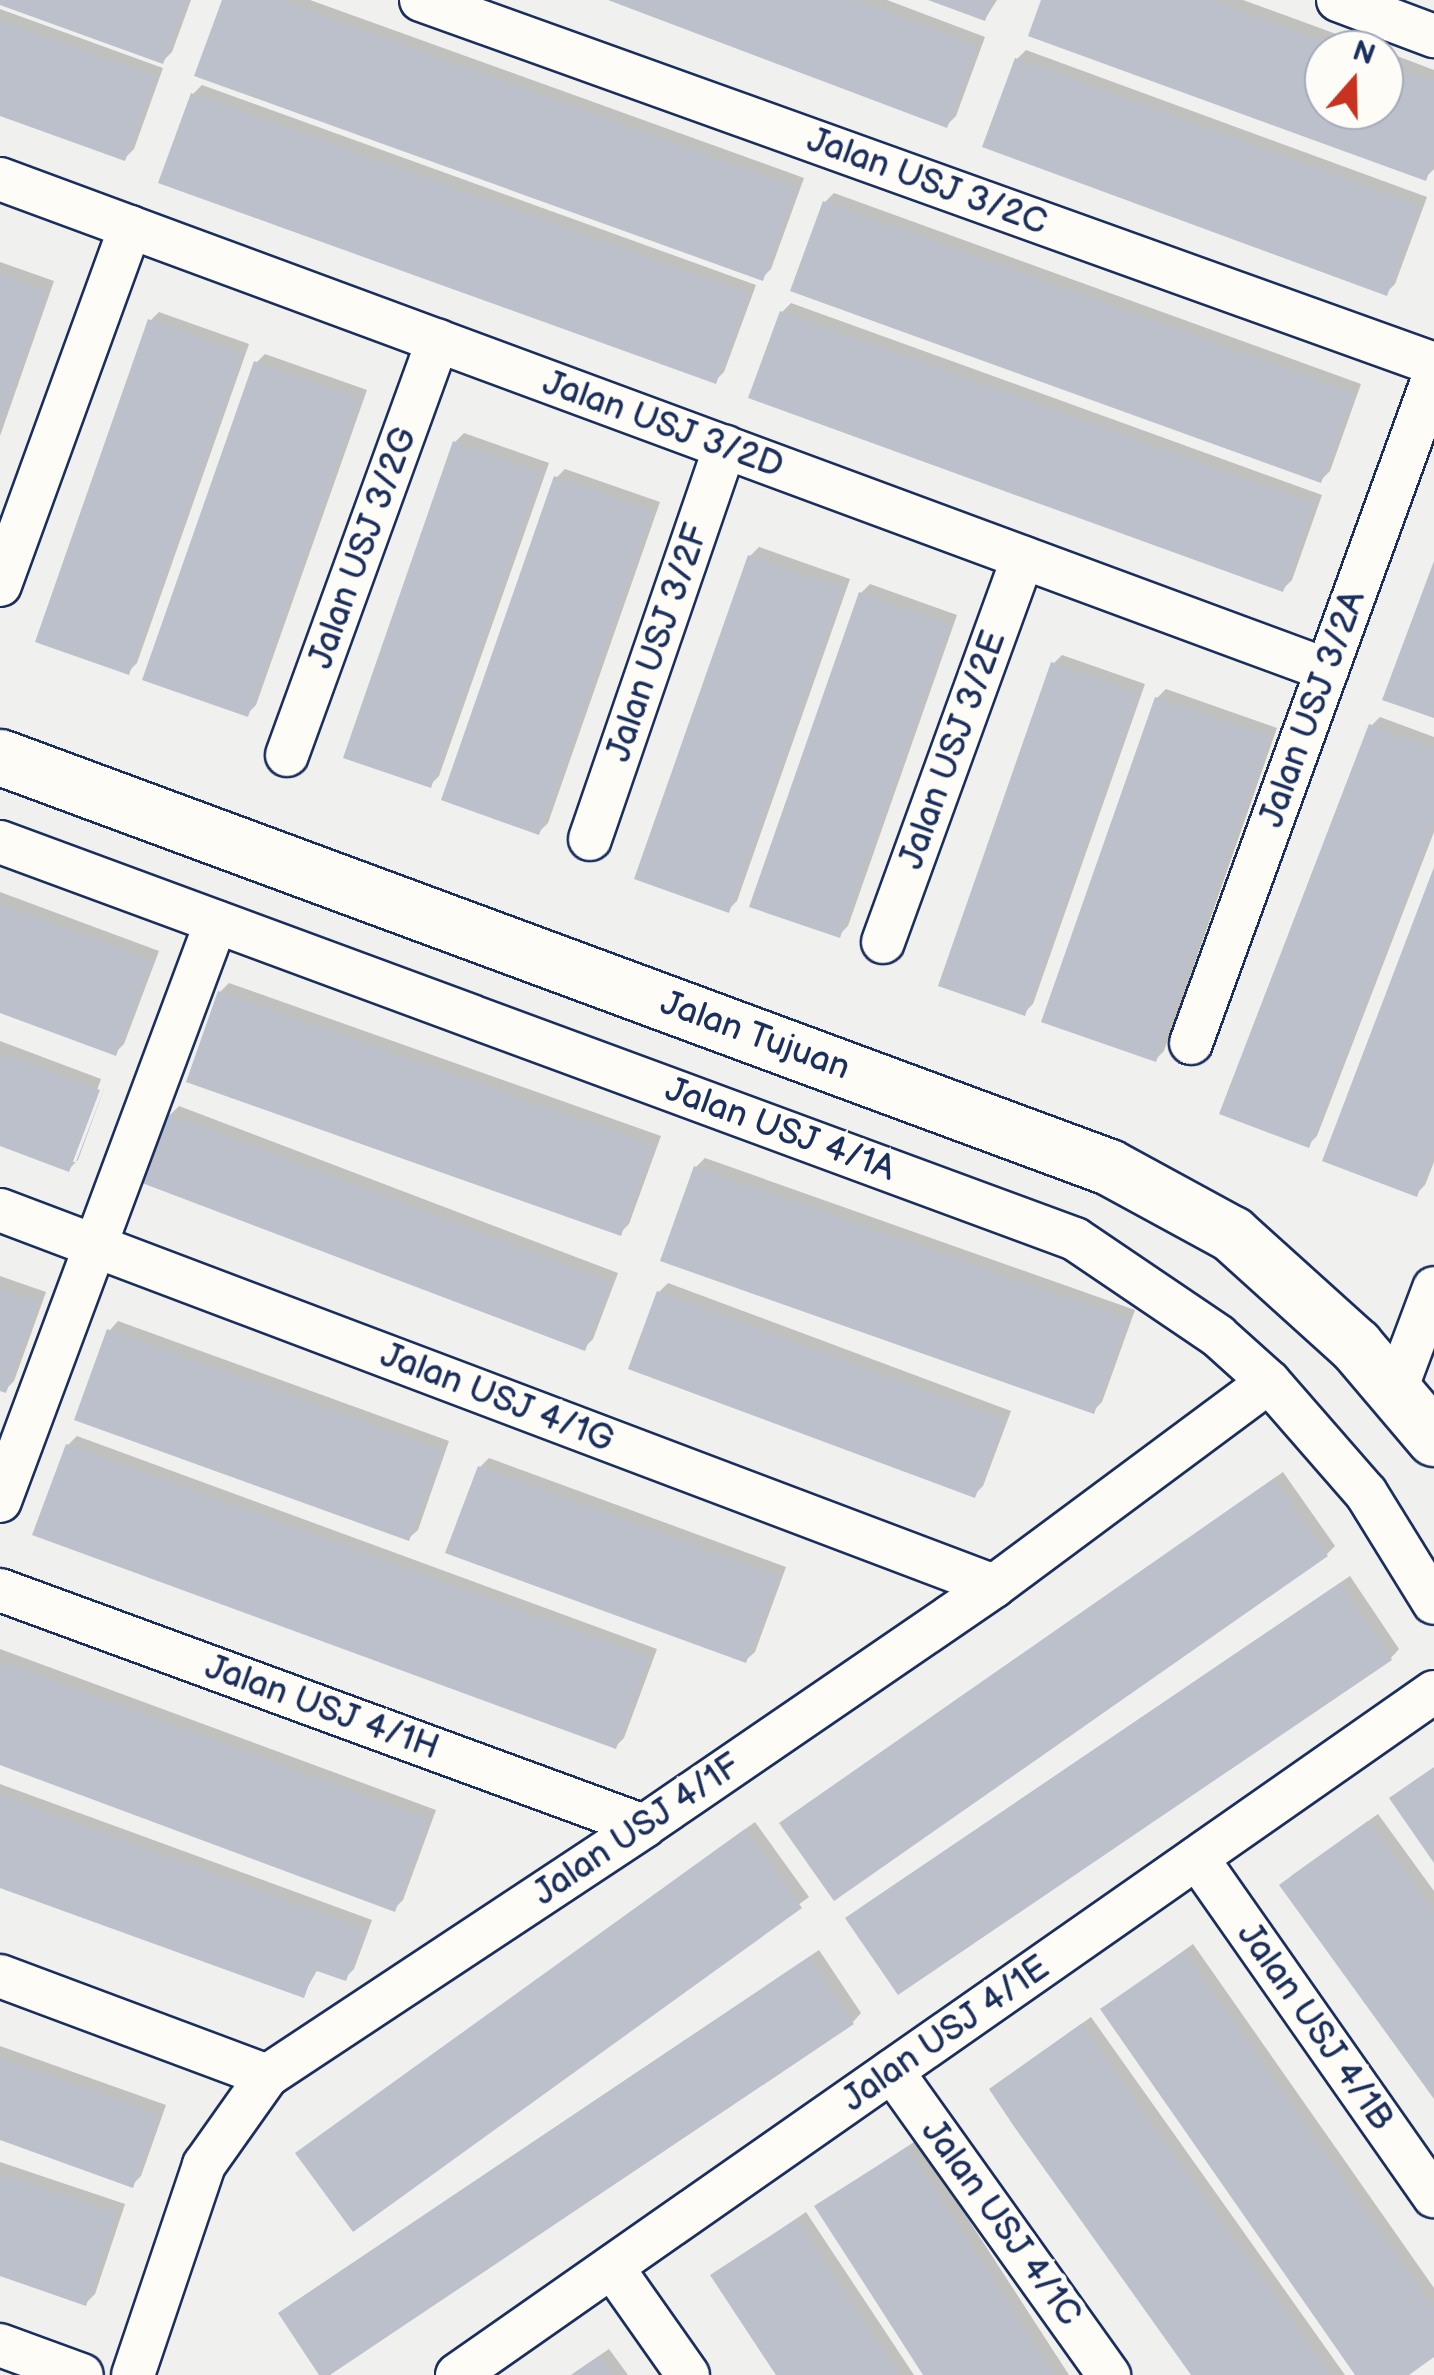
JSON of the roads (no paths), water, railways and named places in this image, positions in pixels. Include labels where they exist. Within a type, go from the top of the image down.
[{"type":"street","name":"Jalan USJ 3/2C","points":[[421,0],[1434,364]]},
{"type":"street","points":[[1338,0],[1434,36]]},
{"type":"street","name":"Jalan USJ 3/2D","points":[[0,179],[1327,670]]},
{"type":"street","points":[[0,585],[130,228]]},
{"type":"street","name":"Jalan USJ 3/2G","points":[[288,754],[438,341]]},
{"type":"street","name":"Jalan USJ 3/2A","points":[[1191,1043],[1434,376]]},
{"type":"street","name":"Jalan USJ 3/2F","points":[[590,839],[725,447]]},
{"type":"street","name":"Jalan USJ 3/2E","points":[[883,942],[1023,558]]},
{"type":"street","name":"Jalan Tujuan","points":[[0,757],[1109,1167],[1232,1234],[1354,1345],[1434,1438]]},
{"type":"street","name":"Jalan USJ 4/1A","points":[[0,842],[1075,1239],[1218,1336],[1269,1382],[1366,1493],[1434,1603]]},
{"type":"street","points":[[0,1501],[216,922]]},
{"type":"street","name":"Jalan USJ 4/1G","points":[[0,1210],[994,1586]]},
{"type":"street","points":[[1395,1392],[1434,1288]]},
{"type":"street","name":"Jalan USJ 4/1F","points":[[133,2375],[204,2165],[266,2076],[644,1826],[994,1586],[1269,1382]]},
{"type":"street","name":"Jalan USJ 4/1H","points":[[0,1590],[644,1826]]},
{"type":"street","name":"Jalan USJ 4/1E","points":[[458,2375],[1434,1692]]},
{"type":"street","name":"Jalan USJ 4/1B","points":[[1197,1858],[1434,2196]]},
{"type":"street","points":[[0,1976],[266,2076]]},
{"type":"street","name":"Jalan USJ 4/1C","points":[[892,2071],[1109,2375]]},
{"type":"street","points":[[612,2266],[688,2375]]},
{"type":"street","points":[[0,2345],[82,2375]]}]
